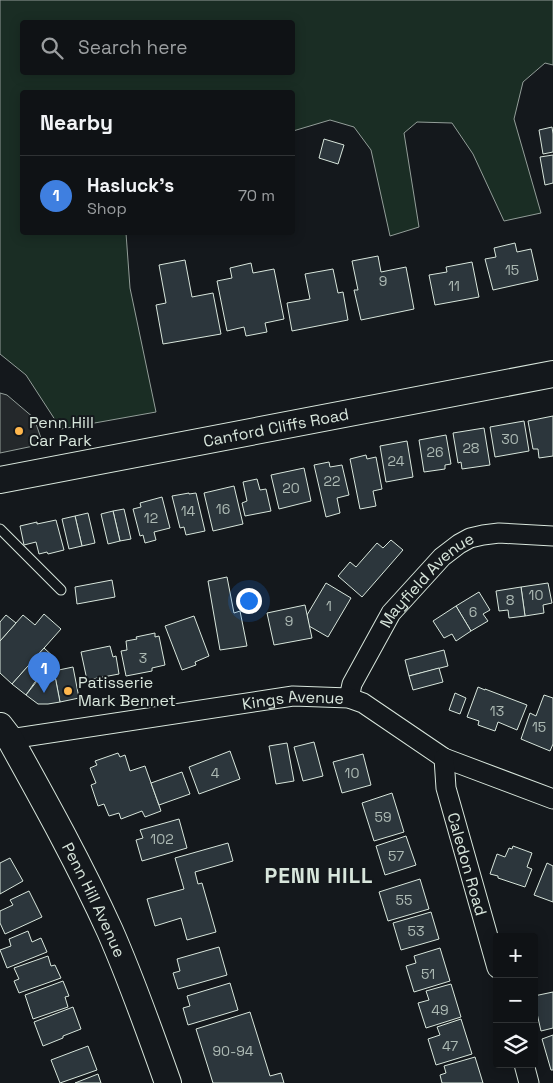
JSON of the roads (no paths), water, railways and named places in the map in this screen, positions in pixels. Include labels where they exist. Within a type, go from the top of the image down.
[{"type":"street","name":"Canford Cliffs Road","points":[[0,480],[553,374]]},
{"type":"street","name":"Mayfield Avenue","points":[[349,698],[352,684],[391,613],[429,570],[448,552],[470,538],[482,535],[499,533],[553,536]]},
{"type":"street","name":"Kings Avenue","points":[[5,733],[293,696],[349,698],[363,703],[444,758],[553,799]]},
{"type":"street","name":"Penn Hill Avenue","points":[[5,733],[77,861],[110,932],[139,1002],[168,1083]]},
{"type":"street","name":"Caledon Road","points":[[444,758],[446,788],[493,954]]},
{"type":"street","points":[[525,1068],[529,1083]]},
{"type":"lane","points":[[0,529],[62,590]]},
{"type":"place","name":"Penn Hill Car Park","points":[[19,431]]},
{"type":"place","name":"Patisserie Mark Bennet","points":[[68,691]]},
{"type":"place","name":"Hasluck's","points":[[44,693]]},
{"type":"district","name":"PENN HILL","points":[[319,875]]}]
